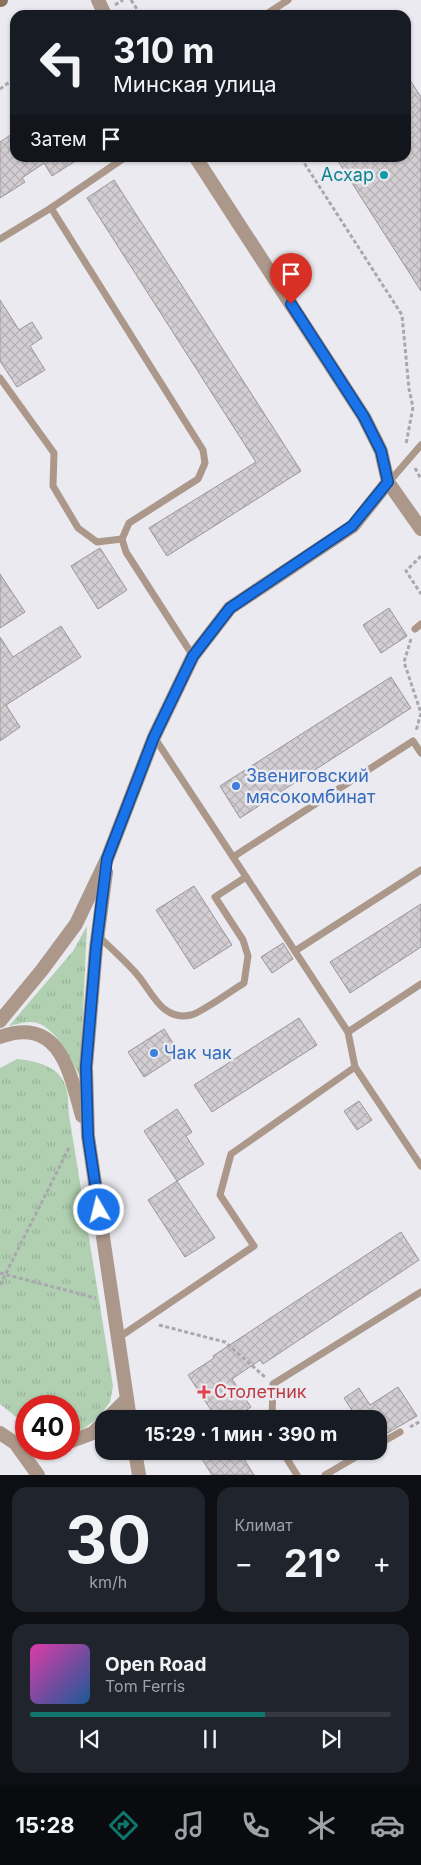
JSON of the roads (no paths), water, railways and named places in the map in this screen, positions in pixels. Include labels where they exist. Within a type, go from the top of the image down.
[{"type":"street","points":[[199,162],[364,417],[381,451],[388,482],[421,529]]},
{"type":"street","points":[[2,1015],[42,970],[76,924],[107,859],[154,737],[193,656],[230,608],[352,526],[388,482]]},
{"type":"street","points":[[107,859],[97,936],[86,1067],[88,1136],[129,1410]]},
{"type":"street","points":[[0,1038],[26,1032],[47,1039],[59,1050],[69,1070],[88,1136]]},
{"type":"street","points":[[116,1410],[127,1399]]},
{"type":"street","points":[[80,1438],[95,1431]]},
{"type":"street","points":[[0,1432],[15,1440]]},
{"type":"street","points":[[30,1460],[38,1475]]},
{"type":"street","points":[[136,1460],[139,1475]]},
{"type":"lane","points":[[273,10],[288,0]]},
{"type":"lane","points":[[0,239],[51,208],[118,162]]},
{"type":"lane","points":[[51,208],[203,450],[205,464],[198,479],[129,523],[122,538],[126,552],[193,656]]},
{"type":"lane","points":[[0,378],[54,453],[53,486],[78,528],[97,542],[122,538]]},
{"type":"lane","points":[[388,482],[421,446]]},
{"type":"lane","points":[[415,629],[421,624]]},
{"type":"lane","points":[[154,737],[348,1032],[355,1067],[421,1166]]},
{"type":"lane","points":[[233,857],[413,741],[421,753]]},
{"type":"lane","points":[[295,951],[421,870]]},
{"type":"lane","points":[[97,936],[136,972],[158,1004],[173,1014],[192,1015],[244,983],[248,956],[244,940],[215,897],[246,877]]},
{"type":"lane","points":[[348,1032],[421,984]]},
{"type":"lane","points":[[118,1338],[254,1246],[220,1195],[231,1154],[355,1067]]},
{"type":"lane","points":[[272,1410],[273,1384],[421,1292]]},
{"type":"lane","points":[[387,1439],[400,1432]]},
{"type":"lane","points":[[288,1460],[297,1475]]},
{"type":"lane","points":[[325,1475],[351,1460]]},
{"type":"place","name":"Асхар","points":[[384,175]]},
{"type":"place","name":"Звениговский мясокомбинат","points":[[236,786]]},
{"type":"place","name":"Чак чак","points":[[154,1053]]},
{"type":"place","name":"Столетник","points":[[204,1392]]}]
